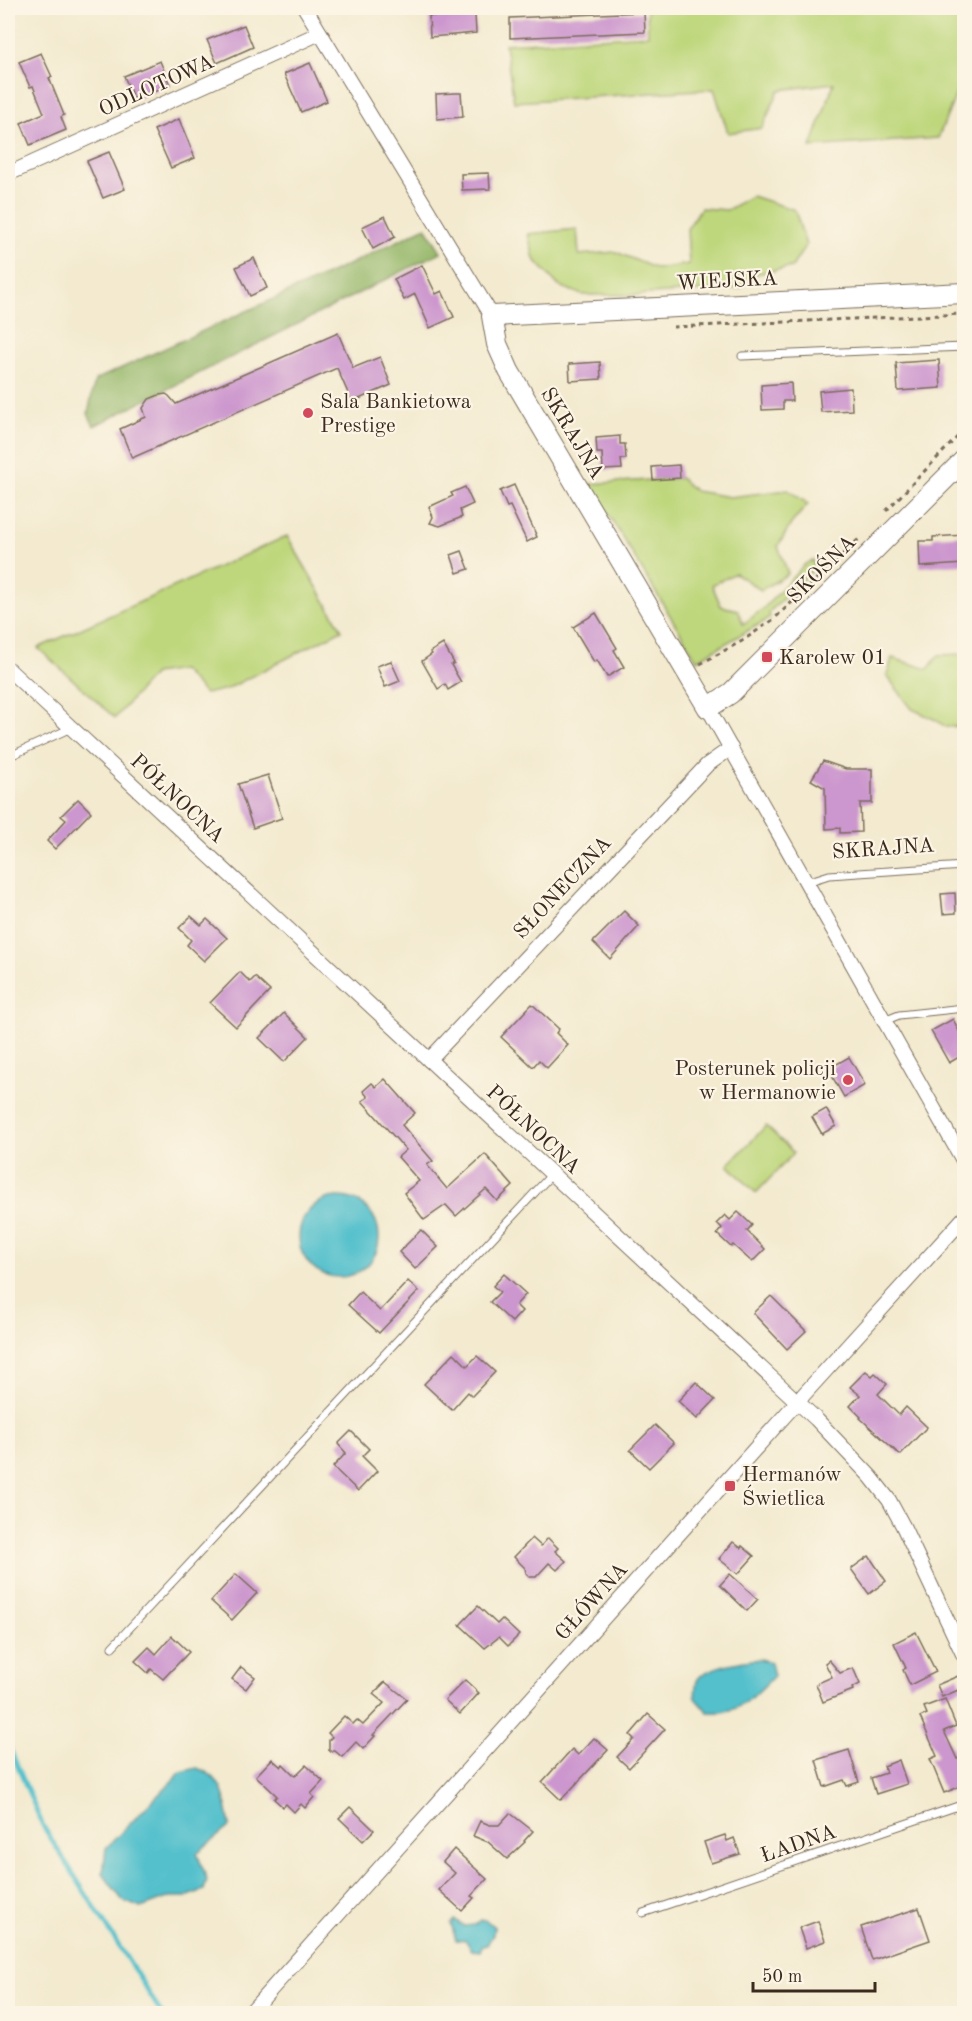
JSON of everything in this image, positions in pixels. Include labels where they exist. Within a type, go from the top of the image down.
[{"type":"street","name":"SKRAJNA","points":[[305,8],[492,316],[497,344],[509,371],[708,708],[964,1162]]},
{"type":"street","name":"ODLOTOWA","points":[[8,174],[320,33]]},
{"type":"street","name":"WIEJSKA","points":[[492,316],[964,292]]},
{"type":"street","name":"SKOŚNA","points":[[708,708],[731,693],[964,460]]},
{"type":"street","name":"PÓŁNOCNA","points":[[12,673],[797,1402],[871,1477],[889,1500],[903,1526],[964,1656]]},
{"type":"street","name":"SŁONECZNA","points":[[429,1060],[707,765],[731,748]]},
{"type":"street","name":"GŁÓWNA","points":[[249,2013],[964,1218]]},
{"type":"lane","points":[[741,356],[964,347]]},
{"type":"lane","points":[[8,757],[71,728]]},
{"type":"lane","name":"SKRAJNA","points":[[806,883],[829,875],[964,866]]},
{"type":"lane","points":[[884,1021],[899,1015],[964,1008]]},
{"type":"lane","points":[[112,1647],[552,1174]]},
{"type":"lane","name":"ŁADNA","points":[[643,1913],[964,1804]]},
{"type":"path","points":[[884,514],[964,430]]},
{"type":"path","points":[[686,671],[742,641],[774,619],[865,534]]},
{"type":"green space","points":[[647,8],[964,8],[964,66],[960,67],[959,87],[938,138],[811,147],[834,83],[779,90],[762,128],[728,133],[714,89],[514,102],[505,44],[648,35]]},
{"type":"green space","points":[[752,196],[795,210],[806,245],[792,267],[756,274],[741,288],[636,295],[583,295],[559,286],[534,259],[528,234],[577,229],[579,255],[616,252],[657,269],[689,264],[687,229],[701,208],[727,210]]},
{"type":"green space","points":[[426,227],[441,252],[94,426],[88,414],[95,380],[346,266]]},
{"type":"green space","points":[[680,478],[695,491],[730,497],[788,490],[808,504],[791,524],[778,546],[788,574],[761,590],[735,573],[712,585],[721,606],[738,610],[743,624],[764,608],[805,564],[813,560],[814,569],[769,612],[770,618],[697,660],[590,484]]},
{"type":"green space","points":[[287,536],[342,630],[227,689],[205,694],[182,670],[154,674],[115,718],[38,648]]},
{"type":"green space","points":[[964,654],[964,726],[946,727],[912,709],[887,676],[892,658],[928,669],[939,655]]},
{"type":"green space","points":[[766,1126],[794,1153],[756,1193],[728,1165]]},
{"type":"water","points":[[339,1197],[354,1200],[367,1209],[376,1222],[379,1237],[376,1252],[367,1265],[354,1274],[339,1277],[324,1274],[311,1265],[302,1252],[299,1237],[302,1222],[311,1209],[324,1200]]},
{"type":"water","points":[[761,1659],[771,1663],[774,1676],[745,1703],[729,1710],[708,1712],[695,1697],[697,1681],[703,1674],[727,1664]]},
{"type":"water","points":[[197,1768],[213,1777],[222,1791],[230,1826],[197,1853],[207,1880],[204,1890],[186,1897],[170,1897],[141,1908],[123,1901],[103,1874],[106,1848],[181,1772]]},
{"type":"water","points":[[454,1920],[465,1926],[486,1920],[494,1927],[493,1934],[487,1945],[482,1946],[480,1951],[472,1950],[466,1941],[456,1940],[451,1924]]},
{"type":"building","points":[[644,12],[645,32],[510,38],[510,18]]},
{"type":"building","points":[[475,15],[476,33],[430,37],[429,16]]},
{"type":"building","points":[[244,25],[253,47],[217,63],[207,40]]},
{"type":"building","points":[[41,53],[52,77],[49,78],[64,115],[61,117],[66,130],[30,145],[21,123],[44,113],[33,86],[30,87],[19,62]]},
{"type":"building","points":[[160,61],[170,85],[134,100],[124,76]]},
{"type":"building","points":[[310,63],[327,101],[301,112],[284,74]]},
{"type":"building","points":[[461,93],[463,117],[437,119],[436,94]]},
{"type":"building","points":[[179,119],[195,158],[171,168],[154,130]]},
{"type":"building","points":[[109,152],[125,189],[103,198],[87,161]]},
{"type":"building","points":[[489,173],[490,189],[462,190],[461,174]]},
{"type":"building","points":[[385,216],[395,237],[373,249],[362,227]]},
{"type":"building","points":[[254,258],[267,288],[250,296],[236,267]]},
{"type":"building","points":[[422,265],[436,294],[442,291],[454,317],[430,328],[415,294],[404,300],[394,279]]},
{"type":"building","points":[[338,333],[353,368],[380,357],[391,385],[352,402],[337,368],[132,458],[120,429],[146,417],[143,408],[149,399],[166,394],[176,404]]},
{"type":"building","points":[[939,360],[941,388],[898,391],[896,363]]},
{"type":"building","points":[[600,362],[601,379],[570,381],[569,364]]},
{"type":"building","points":[[791,383],[792,401],[783,401],[783,409],[762,410],[761,385]]},
{"type":"building","points":[[851,388],[852,410],[821,412],[819,391]]},
{"type":"building","points":[[620,436],[620,444],[625,444],[626,459],[621,459],[622,469],[603,470],[602,453],[597,453],[596,438]]},
{"type":"building","points":[[679,465],[680,478],[653,480],[652,467]]},
{"type":"building","points":[[514,485],[537,537],[527,542],[510,506],[507,507],[500,491]]},
{"type":"building","points":[[465,487],[473,504],[460,510],[462,517],[440,526],[430,523],[433,517],[429,507],[453,496],[451,493]]},
{"type":"building","points":[[964,535],[964,564],[920,567],[919,541],[933,541],[933,537]]},
{"type":"building","points":[[462,551],[469,569],[457,573],[451,555]]},
{"type":"building","points":[[596,613],[617,648],[614,650],[624,667],[607,677],[597,660],[594,662],[573,627]]},
{"type":"building","points":[[443,644],[454,663],[451,665],[461,682],[448,690],[445,684],[438,689],[422,661],[432,654],[430,652]]},
{"type":"building","points":[[391,661],[400,681],[385,687],[377,666]]},
{"type":"building","points":[[823,761],[846,769],[872,769],[872,803],[860,803],[861,832],[840,833],[840,828],[826,829],[825,788],[811,780]]},
{"type":"building","points":[[268,775],[282,818],[253,828],[238,784]]},
{"type":"building","points":[[78,799],[91,812],[55,849],[47,841],[66,820],[61,816]]},
{"type":"building","points":[[955,893],[956,913],[943,914],[941,894]]},
{"type":"building","points":[[624,911],[639,926],[610,959],[593,942]]},
{"type":"building","points":[[191,916],[201,925],[207,919],[227,938],[204,961],[187,945],[191,940],[179,928]]},
{"type":"building","points":[[240,972],[250,982],[255,977],[270,991],[236,1027],[210,1003]]},
{"type":"building","points":[[532,1004],[559,1029],[556,1033],[568,1045],[547,1068],[539,1060],[533,1067],[501,1037]]},
{"type":"building","points":[[284,1013],[308,1037],[284,1062],[259,1038]]},
{"type":"building","points":[[953,1019],[960,1033],[964,1030],[964,1054],[949,1063],[931,1031]]},
{"type":"building","name":"Posterunek policji w Hermanowie","points":[[849,1057],[865,1085],[844,1097],[828,1069]]},
{"type":"building","points":[[385,1079],[415,1113],[402,1125],[433,1161],[427,1165],[447,1189],[485,1154],[513,1186],[497,1201],[486,1189],[456,1216],[446,1205],[424,1220],[404,1193],[419,1181],[398,1157],[406,1150],[362,1101],[368,1097],[363,1091],[372,1083],[376,1087]]},
{"type":"building","points":[[826,1109],[836,1126],[822,1134],[812,1117]]},
{"type":"building","points":[[738,1212],[752,1225],[747,1231],[765,1249],[752,1262],[717,1234],[722,1228],[717,1223],[725,1215],[730,1220]]},
{"type":"building","points":[[421,1230],[438,1247],[415,1269],[399,1252]]},
{"type":"building","points":[[504,1274],[526,1294],[516,1305],[522,1311],[512,1322],[490,1302],[500,1292],[493,1286]]},
{"type":"building","points":[[408,1281],[419,1291],[379,1333],[348,1305],[360,1292],[380,1311]]},
{"type":"building","points":[[771,1296],[806,1331],[787,1349],[753,1313]]},
{"type":"building","points":[[454,1353],[467,1366],[477,1356],[495,1372],[472,1396],[468,1392],[452,1410],[424,1384]]},
{"type":"building","points":[[866,1371],[872,1376],[875,1373],[887,1384],[878,1394],[899,1415],[906,1407],[927,1427],[900,1455],[850,1406],[860,1395],[850,1387]]},
{"type":"building","points":[[696,1382],[715,1400],[697,1419],[678,1401]]},
{"type":"building","points":[[655,1425],[674,1443],[649,1468],[630,1450]]},
{"type":"building","points":[[351,1431],[369,1449],[362,1456],[377,1471],[358,1491],[333,1467],[346,1453],[338,1444]]},
{"type":"building","points":[[532,1538],[541,1546],[548,1538],[558,1548],[555,1551],[566,1561],[557,1570],[549,1563],[536,1577],[530,1577],[514,1557]]},
{"type":"building","points":[[733,1542],[754,1556],[738,1574],[719,1559]]},
{"type":"building","points":[[869,1556],[886,1581],[869,1594],[851,1569]]},
{"type":"building","points":[[236,1574],[257,1593],[232,1620],[211,1601]]},
{"type":"building","points":[[730,1574],[758,1599],[747,1611],[720,1585]]},
{"type":"building","points":[[478,1606],[497,1624],[502,1619],[519,1635],[508,1646],[499,1637],[485,1648],[460,1625]]},
{"type":"building","points":[[916,1632],[936,1672],[910,1685],[903,1670],[906,1668],[894,1643]]},
{"type":"building","points":[[172,1636],[189,1652],[163,1679],[151,1669],[148,1673],[135,1661],[149,1647],[156,1654]]},
{"type":"building","points":[[829,1660],[840,1673],[853,1668],[860,1684],[852,1688],[853,1690],[823,1702],[816,1684],[832,1677],[825,1663]]},
{"type":"building","points":[[241,1667],[255,1677],[246,1689],[232,1679]]},
{"type":"building","points":[[958,1676],[963,1688],[942,1697],[937,1685]]},
{"type":"building","points":[[465,1680],[479,1693],[460,1714],[445,1700]]},
{"type":"building","points":[[385,1682],[407,1699],[363,1749],[356,1742],[342,1757],[335,1751],[329,1751],[329,1740],[332,1737],[328,1733],[344,1716],[353,1724],[357,1720],[363,1725],[384,1703],[373,1694]]},
{"type":"building","points":[[945,1699],[956,1726],[944,1731],[957,1759],[964,1756],[964,1785],[944,1793],[930,1759],[937,1756],[920,1717],[927,1714],[924,1707]]},
{"type":"building","points":[[648,1714],[665,1729],[629,1768],[617,1757],[634,1739],[630,1735]]},
{"type":"building","points":[[594,1738],[608,1750],[561,1800],[542,1782],[572,1749],[578,1755]]},
{"type":"building","points":[[849,1750],[859,1782],[847,1786],[844,1780],[824,1787],[816,1760]]},
{"type":"building","points":[[272,1759],[281,1767],[283,1764],[295,1776],[306,1765],[323,1781],[311,1794],[314,1797],[305,1808],[301,1804],[294,1812],[286,1804],[283,1807],[274,1799],[277,1796],[256,1776]]},
{"type":"building","points":[[899,1760],[907,1784],[876,1794],[871,1778],[886,1773],[884,1766]]},
{"type":"building","points":[[350,1807],[374,1830],[363,1841],[339,1818]]},
{"type":"building","points":[[510,1813],[533,1831],[507,1859],[488,1842],[473,1836],[480,1821],[490,1825],[499,1825]]},
{"type":"building","points":[[725,1835],[727,1841],[734,1838],[740,1854],[711,1863],[704,1842]]},
{"type":"building","points":[[454,1849],[487,1879],[471,1896],[474,1898],[462,1911],[439,1890],[455,1873],[443,1862]]},
{"type":"building","points":[[919,1908],[930,1940],[872,1960],[861,1927]]},
{"type":"building","points":[[818,1921],[825,1941],[806,1948],[799,1928]]},
{"type":"waterway","points":[[8,1744],[43,1826],[162,2014]]},
{"type":"place","name":"Sala Bankietowa Prestige","points":[[308,413]]},
{"type":"place","name":"Karolew 01","points":[[767,657]]},
{"type":"place","name":"Posterunek policji w Hermanowie","points":[[848,1080]]},
{"type":"place","name":"Hermanów Świetlica","points":[[730,1486]]}]
